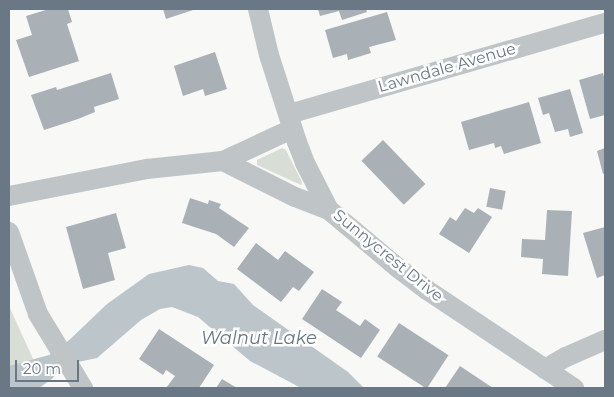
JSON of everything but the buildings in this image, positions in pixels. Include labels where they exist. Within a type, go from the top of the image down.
[{"type":"street","name":"Sunnycrest Drive","points":[[258,9],[275,75],[304,162],[329,210],[405,274],[574,388]]},
{"type":"street","name":"Lawndale Avenue","points":[[9,196],[163,166],[223,161],[290,121],[605,23]]},
{"type":"street","points":[[223,161],[295,197],[329,210]]},
{"type":"street","points":[[9,232],[25,282],[47,332],[81,386]]},
{"type":"street","points":[[545,370],[566,357],[605,340]]},
{"type":"shaded area","points":[[282,148],[286,150],[302,182],[301,185],[257,165],[257,160]]},
{"type":"shaded area","points":[[9,306],[39,372],[9,388]]},
{"type":"water","name":"Walnut Lake","points":[[189,265],[203,268],[218,281],[234,284],[253,305],[348,372],[364,388],[301,388],[250,361],[198,317],[172,307],[160,309],[141,320],[97,358],[73,363],[58,371],[52,379],[39,388],[9,388],[9,366],[49,355],[63,346],[107,304],[149,274]]}]
